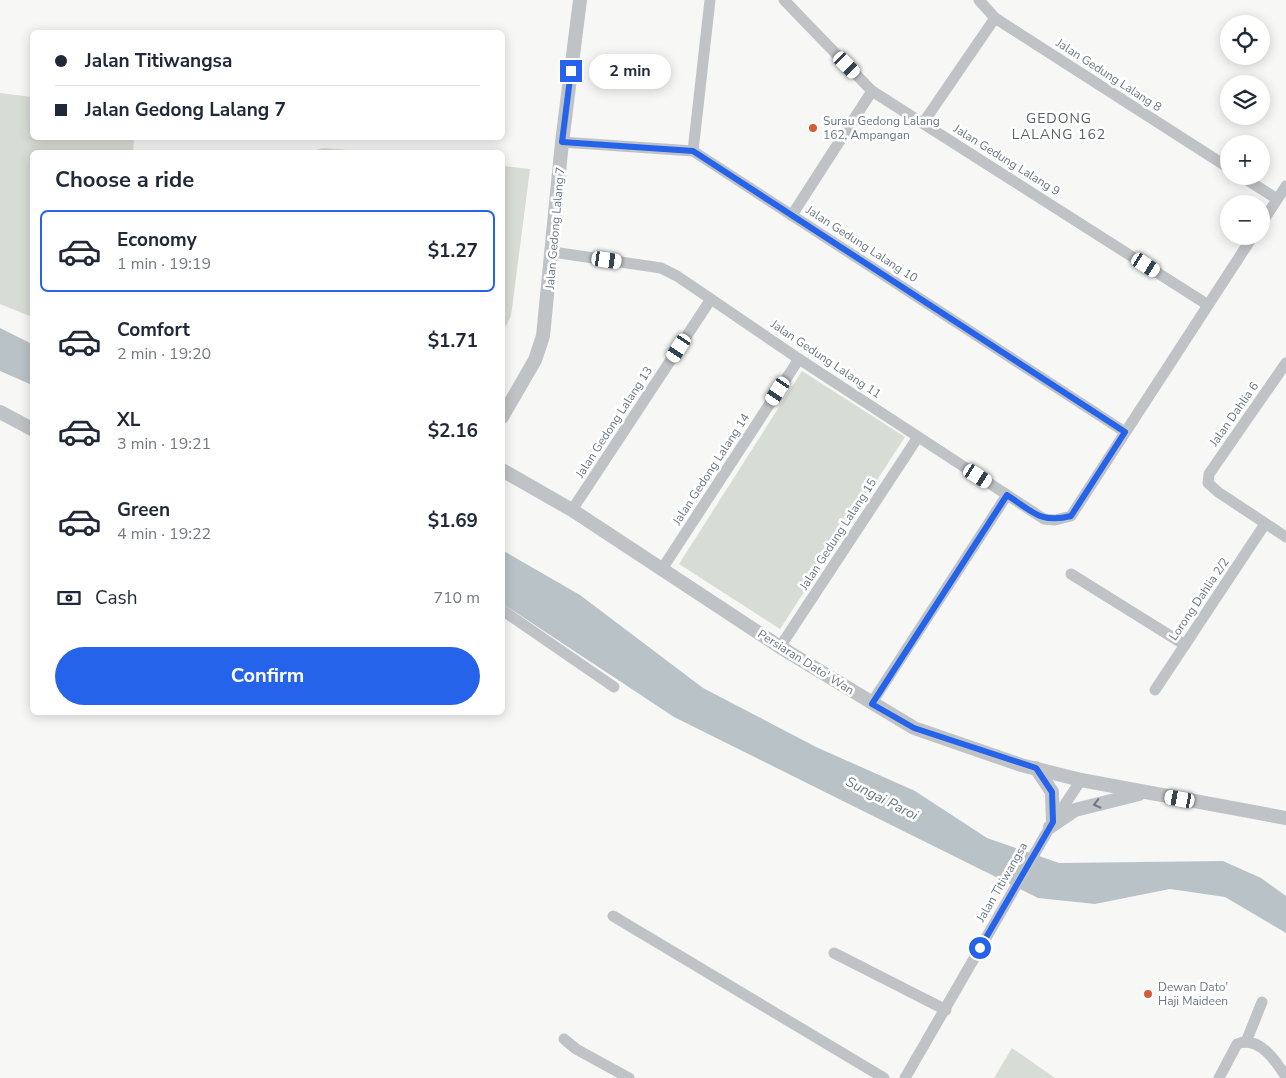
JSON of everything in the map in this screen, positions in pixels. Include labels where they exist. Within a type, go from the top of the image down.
[{"type":"street","name":"Jalan Gedong Lalang 7","points":[[505,412],[535,360],[543,336],[562,142],[580,0]]},
{"type":"street","points":[[693,151],[710,0]]},
{"type":"street","name":"Jalan Gedung Lalang 9","points":[[784,0],[872,91],[1208,305]]},
{"type":"street","name":"Jalan Gedung Lalang 8","points":[[979,0],[995,18],[1220,162]]},
{"type":"street","points":[[922,122],[995,18]]},
{"type":"street","points":[[792,215],[872,91]]},
{"type":"street","name":"Jalan Gedung Lalang 10","points":[[562,142],[693,151],[1125,432]]},
{"type":"street","points":[[1255,185],[1277,199]]},
{"type":"street","points":[[1270,210],[1286,186]]},
{"type":"street","points":[[1125,432],[1247,245]]},
{"type":"street","name":"Jalan Gedung Lalang 11","points":[[552,252],[661,268],[1044,519],[1055,520],[1071,516],[1125,432]]},
{"type":"street","name":"Jalan Gedong Lalang 13","points":[[572,510],[711,299]]},
{"type":"street","name":"Jalan Gedong Lalang 14","points":[[662,569],[799,359]]},
{"type":"street","name":"Jalan Dahlia 6","points":[[1266,524],[1218,492],[1208,483],[1208,474],[1284,370]]},
{"type":"street","points":[[0,412],[30,428]]},
{"type":"street","name":"Jalan Gedung Lalang 15","points":[[780,647],[918,437]]},
{"type":"street","name":"Persiaran Dato' Wan","points":[[505,472],[572,510],[780,647],[914,728],[1036,768],[1081,780],[1286,818]]},
{"type":"street","points":[[872,704],[1007,495]]},
{"type":"street","points":[[1266,524],[1286,537]]},
{"type":"street","name":"Lorong Dahlia 2/2","points":[[1155,690],[1266,524]]},
{"type":"street","points":[[1071,574],[1185,645]]},
{"type":"street","points":[[505,612],[614,687]]},
{"type":"street","points":[[1036,768],[1052,792],[1051,825]]},
{"type":"street","name":"Jalan Titiwangsa","points":[[905,1078],[946,1010],[1051,825],[1081,780]]},
{"type":"street","points":[[1051,825],[1075,810],[1144,792]]},
{"type":"street","points":[[613,916],[884,1078]]},
{"type":"street","points":[[834,952],[946,1010]]},
{"type":"street","points":[[1246,1042],[1262,1002]]},
{"type":"street","points":[[564,1038],[576,1049],[629,1078]]},
{"type":"street","points":[[1219,1078],[1237,1044],[1246,1042],[1261,1047],[1273,1057],[1286,1077]]},
{"type":"shaded area","points":[[0,93],[30,97],[30,140],[134,140],[133,150],[30,150],[30,316],[0,304]]},
{"type":"shaded area","points":[[323,148],[347,150],[316,150]]},
{"type":"shaded area","points":[[505,166],[530,169],[511,316],[505,327]]},
{"type":"shaded area","points":[[802,371],[905,437],[780,629],[679,564]]},
{"type":"shaded area","points":[[1012,1048],[1055,1078],[994,1078]]},
{"type":"water","points":[[0,328],[30,343],[30,384],[0,371]]},
{"type":"water","name":"Sungai Paroi","points":[[505,552],[580,595],[703,688],[816,747],[915,791],[987,838],[1059,863],[1223,861],[1261,878],[1286,896],[1286,933],[1225,897],[1170,889],[1095,904],[1038,898],[674,717],[505,605]]},
{"type":"place","name":"Surau Gedong Lalang 162, Ampangan","points":[[813,128]]},
{"type":"place","name":"Dewan Dato' Haji Maideen","points":[[1148,994]]},
{"type":"district","name":"GEDONG LALANG 162","points":[[1059,126]]},
{"type":"route","points":[[571,71],[562,142],[693,151],[1125,432],[1071,516],[1055,520],[1044,519],[1007,495],[872,704],[914,728],[1021,765],[1036,768],[1052,792],[1053,822],[980,948]]}]
